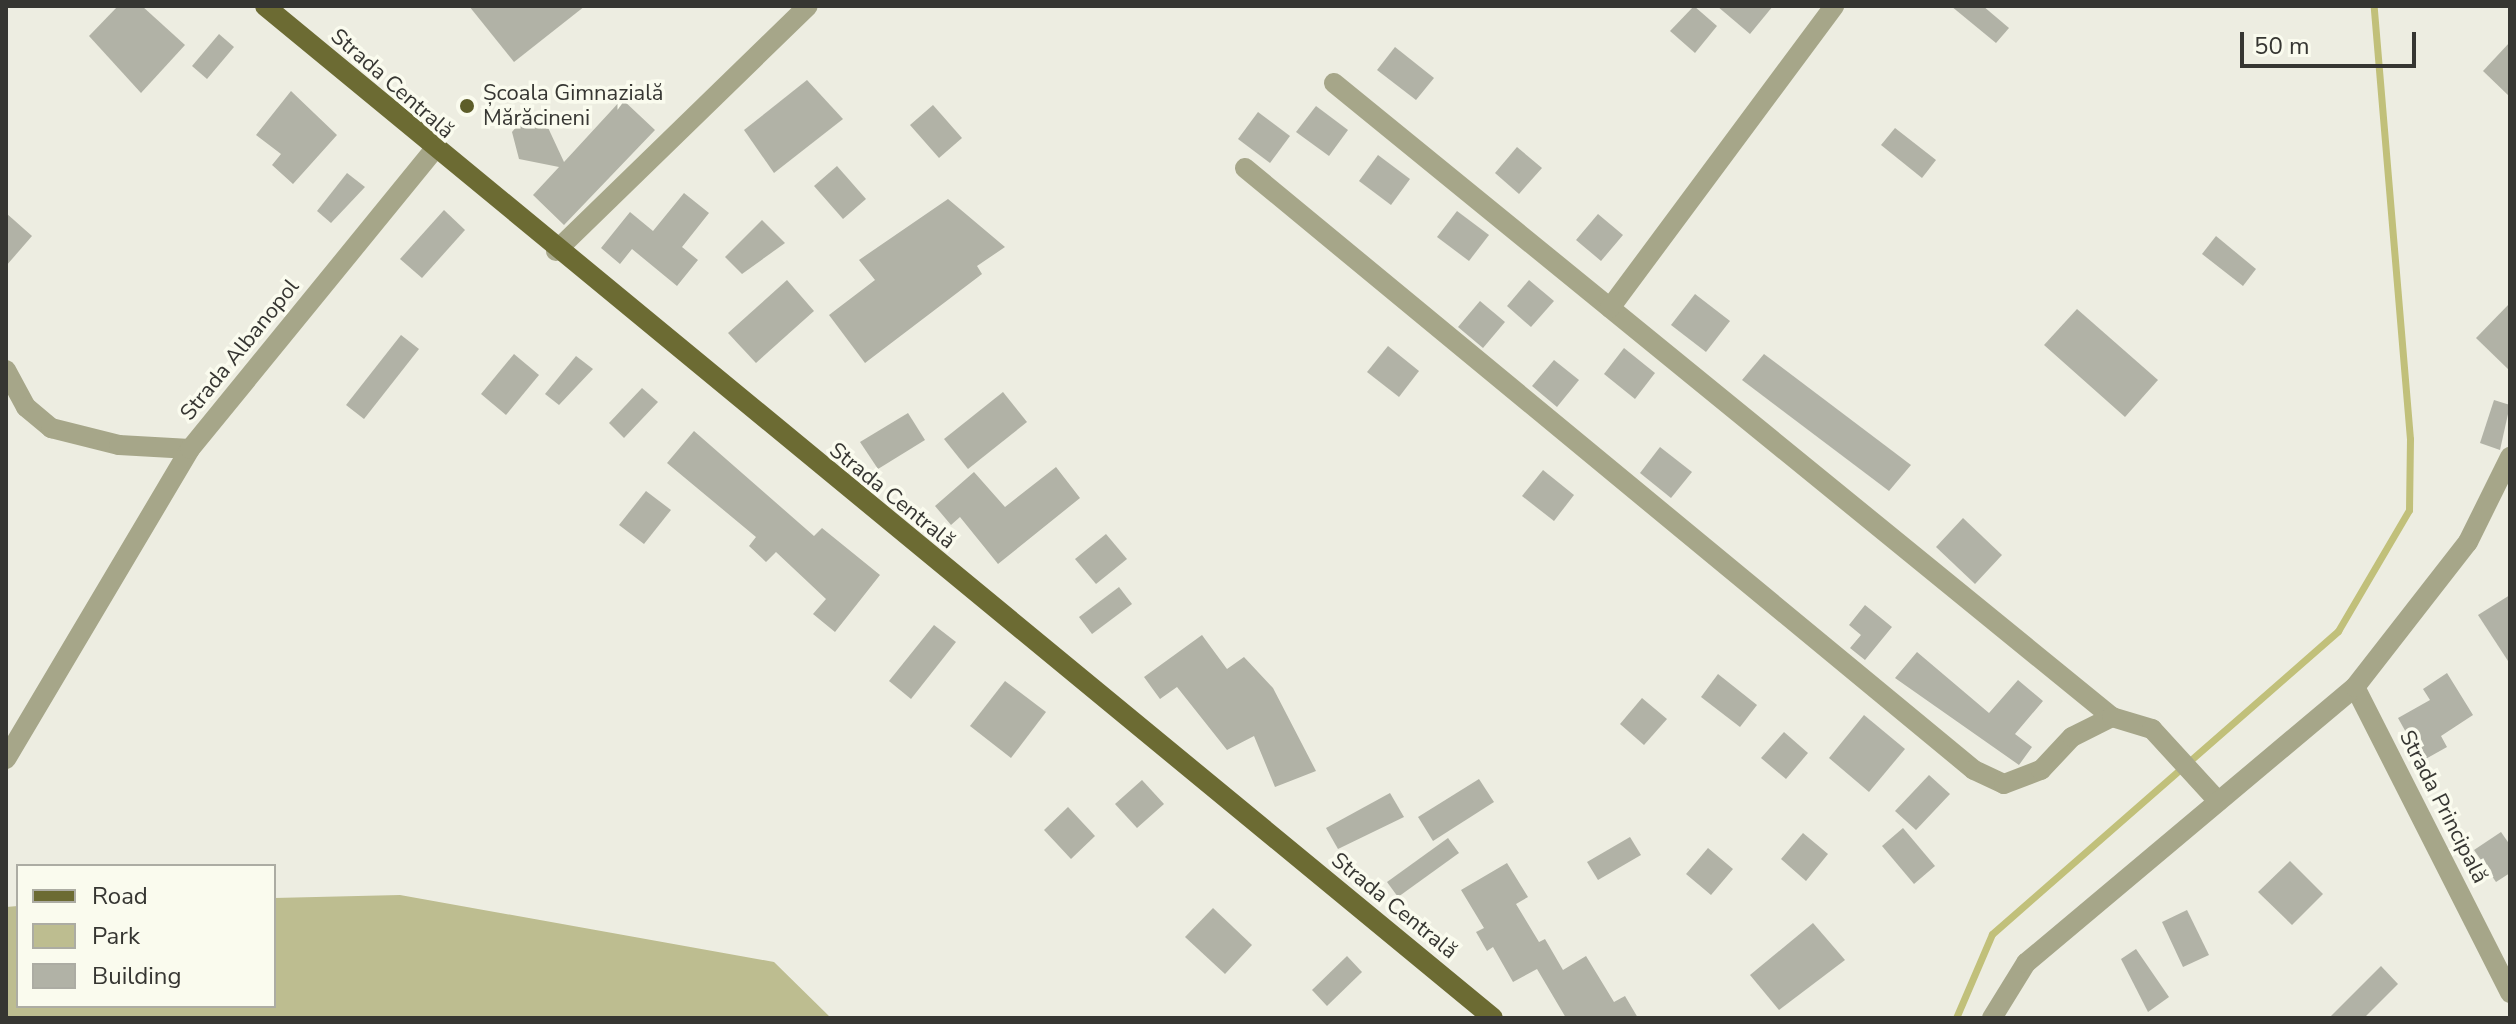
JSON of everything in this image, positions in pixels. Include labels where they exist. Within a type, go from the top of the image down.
[{"type":"main road","name":"Strada Centrală","points":[[265,6],[433,151],[1493,1018]]},
{"type":"street","points":[[556,251],[808,6]]},
{"type":"street","points":[[1610,308],[1834,6]]},
{"type":"street","points":[[1334,83],[2112,717],[2152,729],[2218,801]]},
{"type":"street","name":"Strada Albanopol","points":[[6,370],[26,407],[51,428],[119,445],[190,449],[433,151]]},
{"type":"street","points":[[1245,168],[1974,770],[2004,784],[2041,770],[2072,737],[2112,717]]},
{"type":"street","points":[[6,759],[190,449]]},
{"type":"street","points":[[1992,1018],[2026,963],[2355,687],[2468,542],[2510,457]]},
{"type":"street","name":"Strada Principală","points":[[2355,687],[2510,993]]},
{"type":"green space","points":[[400,895],[774,962],[831,1018],[6,1018],[6,907],[16,906],[16,1008],[276,1008],[276,898]]},
{"type":"building","points":[[118,6],[142,6],[185,45],[141,93],[89,36]]},
{"type":"building","points":[[469,6],[585,6],[514,62]]},
{"type":"building","points":[[1694,6],[1717,26],[1695,53],[1670,31]]},
{"type":"building","points":[[1717,6],[1773,6],[1750,34]]},
{"type":"building","points":[[1951,6],[1983,6],[2009,28],[1996,43]]},
{"type":"building","points":[[219,34],[234,47],[207,79],[192,66]]},
{"type":"building","points":[[2510,42],[2510,97],[2483,71]]},
{"type":"building","points":[[1395,47],[1434,78],[1416,100],[1377,70]]},
{"type":"building","points":[[807,80],[843,119],[774,173],[744,130]]},
{"type":"building","points":[[291,91],[337,135],[293,184],[272,165],[281,154],[256,135]]},
{"type":"building","points":[[622,99],[655,130],[564,225],[533,195],[559,167],[519,159],[512,132],[522,120],[544,119],[564,162]]},
{"type":"building","points":[[933,105],[962,138],[939,158],[910,125]]},
{"type":"building","points":[[1316,106],[1348,130],[1329,156],[1296,132]]},
{"type":"building","points":[[1258,112],[1290,136],[1270,163],[1238,139]]},
{"type":"building","points":[[1895,128],[1936,160],[1922,178],[1881,145]]},
{"type":"building","points":[[1517,147],[1542,168],[1519,194],[1495,173]]},
{"type":"building","points":[[1378,155],[1410,179],[1391,205],[1359,181]]},
{"type":"building","points":[[837,166],[866,199],[843,219],[814,186]]},
{"type":"building","points":[[347,173],[365,187],[331,223],[317,211]]},
{"type":"building","points":[[684,193],[709,213],[682,247],[698,260],[677,286],[632,249],[620,264],[601,248],[630,212],[653,231]]},
{"type":"building","points":[[948,199],[1005,247],[977,266],[982,274],[865,363],[829,315],[875,280],[859,260]]},
{"type":"building","points":[[444,210],[465,230],[422,278],[400,259]]},
{"type":"building","points":[[1457,211],[1489,235],[1469,261],[1437,237]]},
{"type":"building","points":[[6,213],[32,236],[6,266]]},
{"type":"building","points":[[1598,214],[1623,235],[1601,261],[1576,240]]},
{"type":"building","points":[[762,220],[785,243],[742,274],[725,257]]},
{"type":"building","points":[[2216,236],[2256,269],[2243,286],[2202,254]]},
{"type":"building","points":[[787,280],[814,311],[756,363],[728,333]]},
{"type":"building","points":[[1529,280],[1554,301],[1531,327],[1507,306]]},
{"type":"building","points":[[1695,294],[1730,321],[1706,352],[1671,325]]},
{"type":"building","points":[[1480,301],[1505,322],[1483,348],[1458,327]]},
{"type":"building","points":[[2510,303],[2510,371],[2476,338]]},
{"type":"building","points":[[2077,309],[2158,380],[2125,417],[2044,345]]},
{"type":"building","points":[[401,335],[419,349],[364,419],[346,405]]},
{"type":"building","points":[[1388,346],[1419,371],[1399,397],[1367,372]]},
{"type":"building","points":[[1624,348],[1655,373],[1635,399],[1604,374]]},
{"type":"building","points":[[514,354],[539,375],[506,415],[481,394]]},
{"type":"building","points":[[1764,354],[1911,465],[1889,491],[1742,380]]},
{"type":"building","points":[[576,356],[593,369],[559,405],[545,394]]},
{"type":"building","points":[[1554,360],[1579,380],[1557,407],[1532,386]]},
{"type":"building","points":[[642,388],[658,402],[624,438],[609,423]]},
{"type":"building","points":[[1003,392],[1027,422],[968,469],[944,439]]},
{"type":"building","points":[[2494,400],[2510,405],[2500,450],[2480,443]]},
{"type":"building","points":[[908,413],[925,440],[878,469],[860,442]]},
{"type":"building","points":[[694,431],[814,536],[822,528],[880,575],[835,632],[813,614],[826,599],[776,552],[766,562],[749,546],[756,537],[667,463]]},
{"type":"building","points":[[1660,447],[1692,472],[1671,498],[1640,473]]},
{"type":"building","points":[[1056,467],[1080,498],[998,564],[960,517],[951,525],[935,506],[974,472],[1005,507]]},
{"type":"building","points":[[1543,470],[1574,495],[1554,521],[1522,496]]},
{"type":"building","points":[[646,491],[671,510],[644,544],[619,525]]},
{"type":"building","points":[[1963,518],[2002,555],[1975,584],[1936,547]]},
{"type":"building","points":[[1106,534],[1127,559],[1096,584],[1075,559]]},
{"type":"building","points":[[1119,587],[1132,604],[1092,634],[1079,617]]},
{"type":"building","points":[[2510,595],[2510,664],[2478,615]]},
{"type":"building","points":[[1865,605],[1892,627],[1865,660],[1850,648],[1861,635],[1849,625]]},
{"type":"building","points":[[934,625],[956,642],[911,699],[889,681]]},
{"type":"building","points":[[1202,635],[1227,669],[1244,657],[1273,688],[1316,771],[1275,787],[1254,736],[1227,750],[1177,687],[1160,699],[1144,677]]},
{"type":"building","points":[[1917,652],[1989,713],[2018,680],[2043,701],[2015,734],[2032,747],[2019,765],[1895,678]]},
{"type":"building","points":[[2447,673],[2473,715],[2441,736],[2447,747],[2422,761],[2398,718],[2430,700],[2423,689]]},
{"type":"building","points":[[1718,674],[1757,705],[1740,727],[1701,697]]},
{"type":"building","points":[[1005,681],[1046,712],[1011,758],[970,726]]},
{"type":"building","points":[[1642,698],[1667,719],[1644,745],[1620,724]]},
{"type":"building","points":[[1864,715],[1905,749],[1869,792],[1829,758]]},
{"type":"building","points":[[1784,732],[1808,753],[1786,779],[1761,758]]},
{"type":"building","points":[[1929,775],[1950,794],[1916,830],[1895,811]]},
{"type":"building","points":[[1479,779],[1494,802],[1433,841],[1418,817]]},
{"type":"building","points":[[1142,780],[1164,804],[1137,828],[1115,804]]},
{"type":"building","points":[[1390,793],[1404,817],[1338,849],[1326,828]]},
{"type":"building","points":[[1068,807],[1095,836],[1071,859],[1044,830]]},
{"type":"building","points":[[1903,828],[1935,866],[1914,884],[1882,846]]},
{"type":"building","points":[[2501,832],[2510,845],[2510,873],[2496,882],[2474,850]]},
{"type":"building","points":[[1803,833],[1828,854],[1806,881],[1781,859]]},
{"type":"building","points":[[1630,837],[1641,855],[1598,880],[1587,862]]},
{"type":"building","points":[[1448,838],[1459,853],[1398,897],[1387,882]]},
{"type":"building","points":[[1708,848],[1733,869],[1711,895],[1686,874]]},
{"type":"building","points":[[2290,861],[2323,894],[2292,925],[2258,892]]},
{"type":"building","points":[[1507,863],[1528,897],[1516,904],[1539,942],[1545,939],[1563,970],[1586,956],[1614,1002],[1625,996],[1638,1018],[1566,1018],[1537,969],[1513,982],[1493,947],[1487,951],[1476,932],[1484,928],[1461,890]]},
{"type":"building","points":[[1213,908],[1252,945],[1225,974],[1185,937]]},
{"type":"building","points":[[2187,910],[2209,955],[2183,967],[2162,922]]},
{"type":"building","points":[[1813,923],[1845,960],[1779,1010],[1750,975]]},
{"type":"building","points":[[2136,949],[2169,997],[2148,1012],[2121,959]]},
{"type":"building","points":[[1347,956],[1362,972],[1327,1006],[1312,990]]},
{"type":"building","points":[[2381,966],[2398,984],[2364,1018],[2329,1018]]},
{"type":"waterway","points":[[1956,1018],[1992,934],[2338,631],[2409,510],[2410,439],[2374,6]]},
{"type":"place","name":"Școala Gimnazială Mărăcineni","points":[[467,106]]}]
